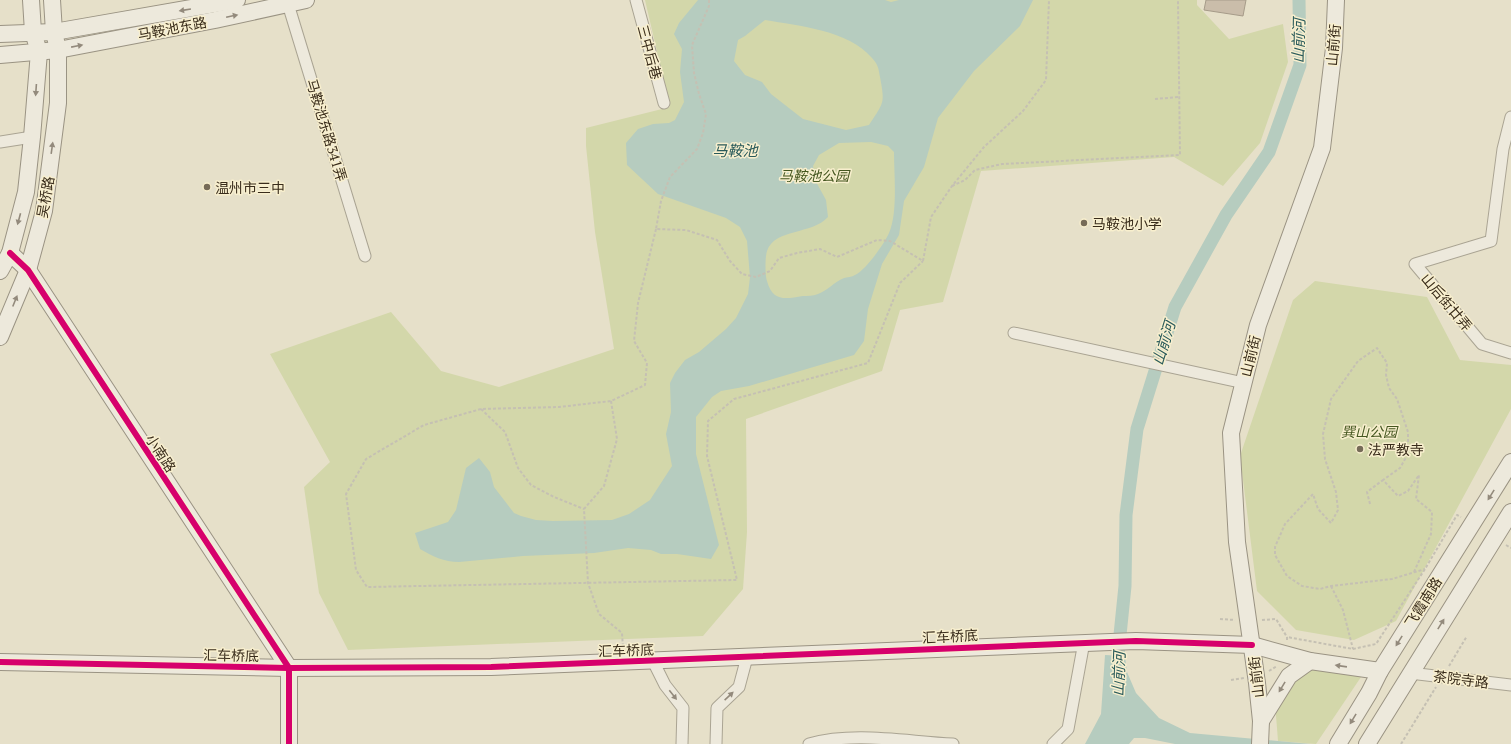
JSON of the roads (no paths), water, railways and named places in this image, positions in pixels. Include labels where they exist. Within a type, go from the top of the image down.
[{"type":"main road","points":[[31,0],[33,32],[39,52]]},
{"type":"main road","points":[[52,0],[54,32],[58,50]]},
{"type":"main road","name":"马鞍池东路","points":[[0,34],[54,32],[238,0]]},
{"type":"main road","name":"马鞍池东路","points":[[0,55],[58,50],[215,20],[306,0]]},
{"type":"main road","name":"山前街","points":[[1260,744],[1261,724],[1256,675],[1237,542],[1231,433],[1258,325],[1322,148],[1334,48],[1336,0]]},
{"type":"main road","name":"吴桥路","points":[[0,337],[28,270],[44,211],[58,103],[58,50]]},
{"type":"main road","name":"吴桥路","points":[[0,271],[10,253],[26,192],[39,52]]},
{"type":"main road","name":"小南路","points":[[10,253],[28,270],[289,668]]},
{"type":"main road","name":"飞霞南路","points":[[1338,744],[1380,672],[1511,462]]},
{"type":"main road","name":"飞霞南路","points":[[1367,744],[1511,512]]},
{"type":"main road","name":"汇车桥底","points":[[0,662],[289,668],[491,667],[623,663],[1136,641],[1252,645],[1310,661],[1380,672]]},
{"type":"main road","name":"山前街","points":[[1261,724],[1288,676],[1310,661]]},
{"type":"main road","points":[[289,668],[290,744]]},
{"type":"street","name":"三中后巷","points":[[636,0],[664,103]]},
{"type":"street","name":"马鞍池东路341弄","points":[[288,4],[365,256]]},
{"type":"street","name":"山后街廿弄","points":[[1511,117],[1503,149],[1491,241],[1415,264],[1482,344],[1511,353]]},
{"type":"street","points":[[0,142],[32,137]]},
{"type":"street","points":[[1014,333],[1244,382]]},
{"type":"street","points":[[1053,744],[1068,729],[1089,642]]},
{"type":"street","points":[[716,744],[717,708],[739,687],[747,657]]},
{"type":"street","points":[[654,661],[665,685],[683,708],[682,744]]},
{"type":"street","name":"茶院寺路","points":[[1410,673],[1511,685]]},
{"type":"street","points":[[809,744],[824,740],[888,738],[953,744]]},
{"type":"water","name":"马鞍池","points":[[698,0],[885,0],[891,2],[899,0],[1033,0],[1020,26],[974,71],[938,118],[924,167],[904,201],[899,235],[882,264],[868,309],[864,341],[854,355],[749,386],[721,391],[712,397],[696,417],[696,454],[719,545],[711,559],[677,554],[661,554],[651,550],[628,548],[594,553],[523,556],[459,562],[443,560],[434,556],[420,549],[415,533],[448,522],[456,510],[466,468],[479,458],[490,472],[494,487],[514,513],[536,520],[553,521],[612,520],[629,514],[650,500],[672,466],[666,434],[671,412],[670,383],[675,373],[685,360],[699,352],[726,329],[736,318],[748,294],[750,277],[747,241],[740,227],[726,218],[658,194],[627,165],[626,143],[638,129],[653,124],[669,123],[675,120],[684,102],[680,72],[682,49],[674,34],[679,23]],"holes":[[[765,20],[807,27],[837,35],[850,41],[872,58],[878,68],[883,98],[880,107],[869,125],[846,130],[803,119],[771,94],[762,82],[745,75],[734,61],[738,40]],[[871,142],[888,146],[894,152],[894,215],[889,233],[883,244],[864,268],[854,276],[840,280],[821,293],[812,296],[791,298],[780,298],[776,296],[770,288],[766,275],[766,254],[771,244],[786,235],[813,227],[828,217],[826,200],[815,180],[813,166],[819,155],[839,143]]]},
{"type":"water","points":[[1105,655],[1125,656],[1127,672],[1136,693],[1159,718],[1190,733],[1311,744],[1175,744],[1145,738],[1134,738],[1129,744],[1085,744],[1101,714]]},
{"type":"waterway","name":"山前河","points":[[1116,674],[1125,586],[1126,515],[1137,429],[1175,307],[1226,215],[1269,152],[1300,65],[1299,0]]},
{"type":"place","name":"温州市三中","points":[[207,187]]},
{"type":"place","name":"马鞍池小学","points":[[1084,223]]},
{"type":"place","name":"法严教寺","points":[[1360,449]]},
{"type":"park label","name":"马鞍池公园","points":[[814,175]]},
{"type":"park label","name":"巽山公园","points":[[1369,431]]}]
